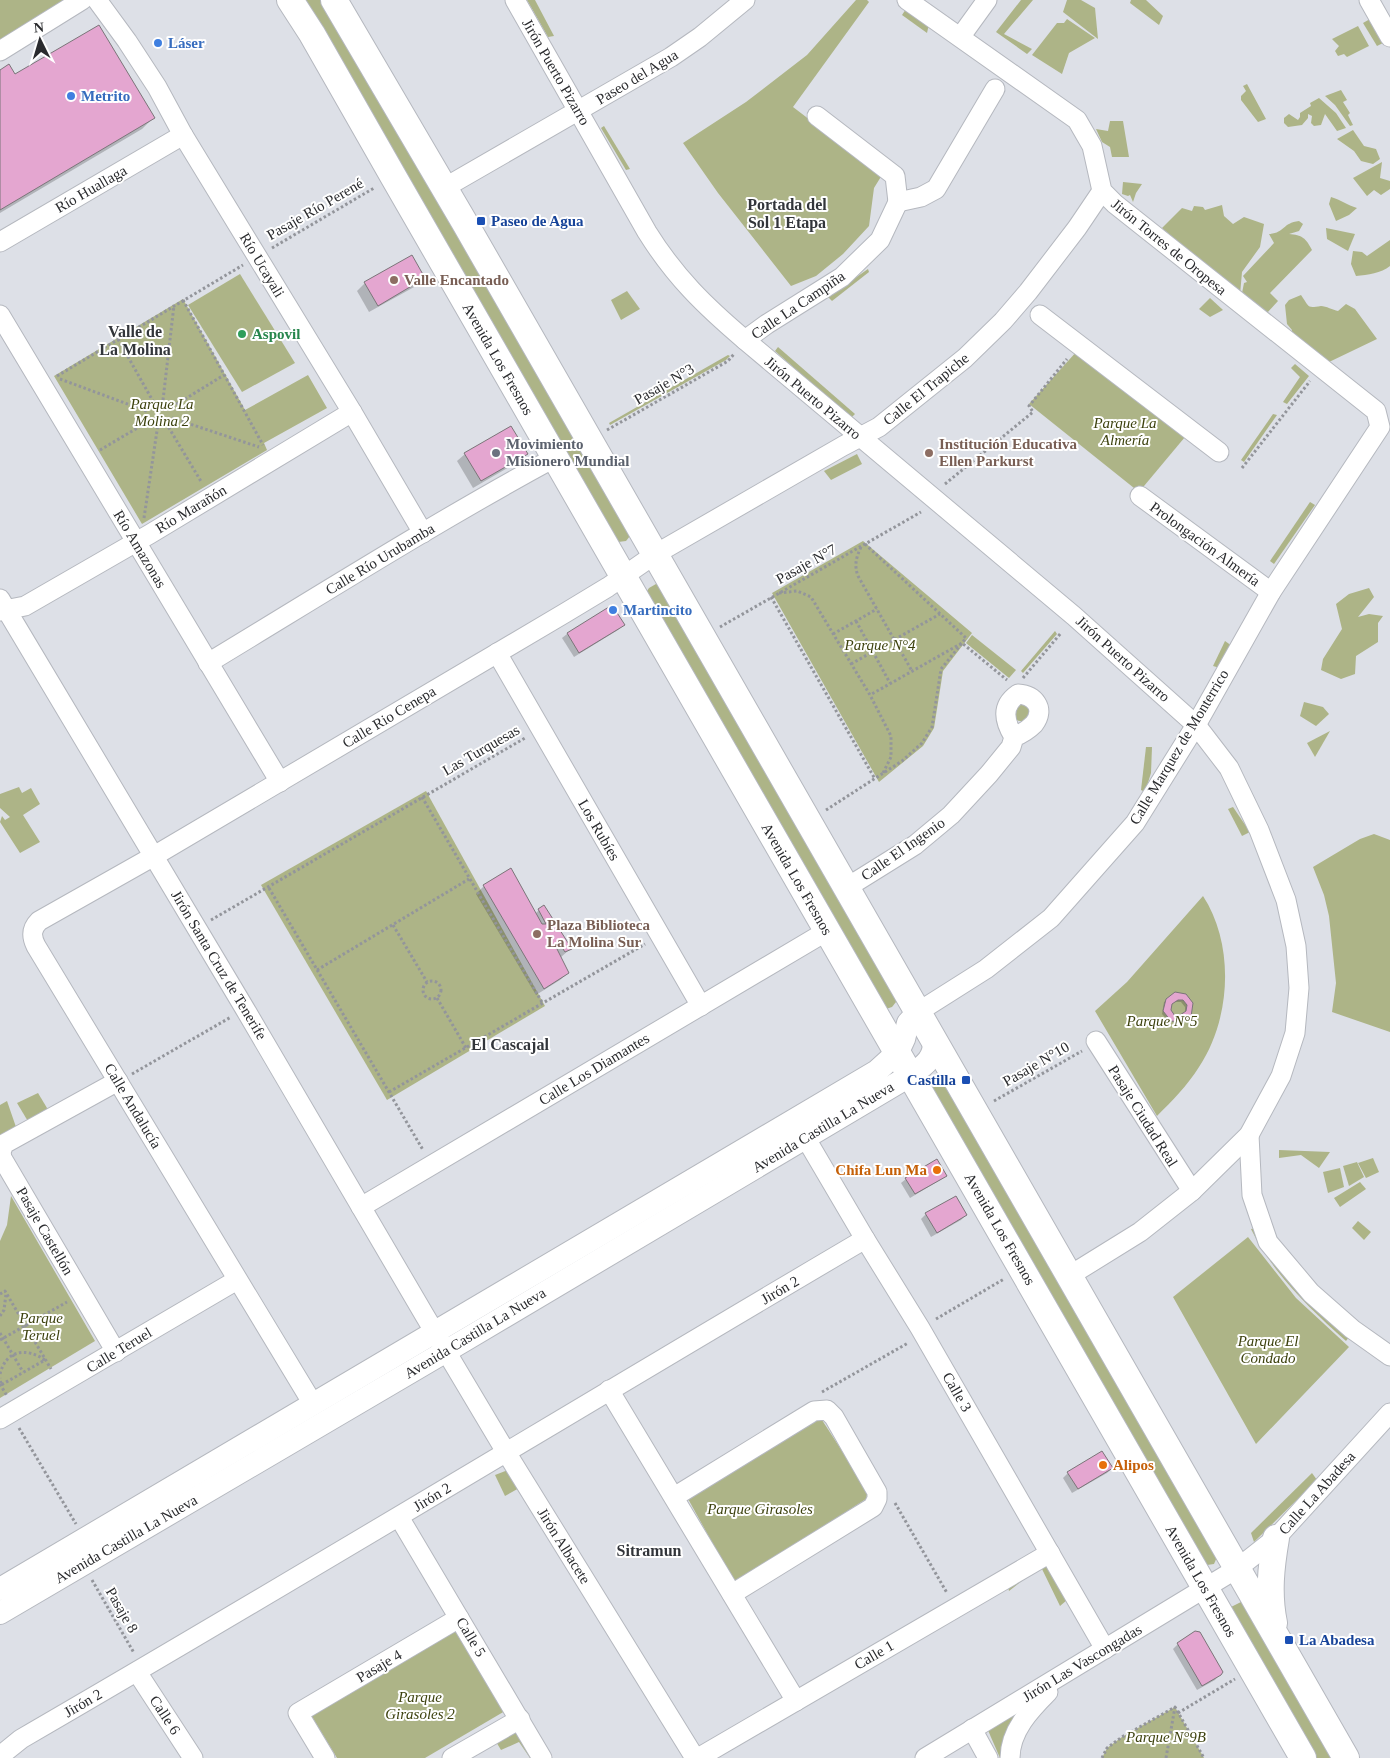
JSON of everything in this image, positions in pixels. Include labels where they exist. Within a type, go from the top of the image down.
[{"type":"main road","name":"Avenida Los Fresnos","points":[[290,0],[312,34],[1303,1758]]},
{"type":"main road","points":[[334,0],[444,188],[1346,1758]]},
{"type":"main road","points":[[1276,1538],[1270,1569],[1270,1594],[1277,1638]]},
{"type":"street","points":[[0,51],[82,0]]},
{"type":"street","name":"Río Ucayali","points":[[97,0],[158,88],[183,135],[352,412],[423,533]]},
{"type":"street","name":"Jirón Puerto Pizarro","points":[[515,0],[647,232],[685,285],[700,301],[745,340],[1115,651],[1196,725],[1229,768],[1260,830],[1286,900],[1296,946],[1299,988],[1295,1033],[1281,1076],[1250,1135]]},
{"type":"street","name":"Paseo del Agua","points":[[444,188],[671,57],[700,37],[745,0]]},
{"type":"street","name":"Jirón Torres de Oropesa","points":[[907,0],[961,36],[1077,120],[1092,146],[1102,191],[1131,219],[1376,411],[1380,427]]},
{"type":"street","points":[[961,36],[986,0]]},
{"type":"street","points":[[1369,0],[1390,37]]},
{"type":"street","points":[[817,116],[895,176],[898,202],[921,197],[936,189],[995,89]]},
{"type":"street","name":"Río Huallaga","points":[[0,242],[183,135]]},
{"type":"street","name":"Calle El Trapiche","points":[[623,577],[654,555],[879,427],[892,417],[965,358],[1003,321],[1028,292],[1102,191]]},
{"type":"street","name":"Calle La Campiña","points":[[745,340],[842,277],[880,240],[898,202]]},
{"type":"street","points":[[1040,315],[1219,452]]},
{"type":"street","name":"Río Amazonas","points":[[0,316],[280,782]]},
{"type":"street","name":"Río Marañón","points":[[2,606],[25,606],[133,536],[352,412]]},
{"type":"street","name":"Calle Marquez de Monterrico","points":[[918,1012],[986,969],[1051,918],[1135,823],[1196,725],[1271,592],[1380,427]]},
{"type":"street","name":"Calle Río Urubamba","points":[[208,663],[500,487],[554,458]]},
{"type":"street","name":"Prolongación Almería","points":[[1140,496],[1271,592]]},
{"type":"street","name":"Calle Rio Cenepa","points":[[154,856],[623,577]]},
{"type":"street","name":"Jirón Santa Cruz de Tenerife","points":[[2,606],[154,856],[440,1342]]},
{"type":"street","name":"Los Rubíes","points":[[497,653],[701,1006]]},
{"type":"street","name":"Calle El Ingenio","points":[[846,888],[915,844],[951,815],[989,774],[1011,746],[1014,737]]},
{"type":"street","name":"Calle Andalucía","points":[[154,856],[39,921],[33,927],[32,938],[313,1404]]},
{"type":"street","name":"Calle Los Diamantes","points":[[361,1207],[826,930]]},
{"type":"street","name":"Avenida Castilla La Nueva","points":[[0,1613],[84,1552],[313,1404],[440,1342],[877,1070],[898,1052],[908,1023],[918,1012]]},
{"type":"street","name":"Avenida Castilla La Nueva","points":[[0,1589],[84,1552],[440,1342],[805,1137],[911,1075],[930,1059],[934,1049],[934,1040]]},
{"type":"street","name":"Pasaje Ciudad Real","points":[[1090,1045],[1192,1191]]},
{"type":"street","name":"Pasaje Castellón","points":[[116,1352],[2,1158],[1,1152],[4,1144],[118,1081]]},
{"type":"street","points":[[1069,1276],[1140,1232],[1192,1191],[1250,1135]]},
{"type":"street","points":[[1250,1135],[1252,1195],[1268,1242],[1312,1293],[1352,1329],[1390,1356]]},
{"type":"street","name":"Calle 3","points":[[805,1137],[864,1240],[920,1328],[1105,1649]]},
{"type":"street","name":"Jirón 2","points":[[0,1756],[21,1739],[400,1517],[609,1390],[864,1240]]},
{"type":"street","name":"Calle Teruel","points":[[7,1416],[238,1280]]},
{"type":"street","name":"Jirón Albacete","points":[[440,1342],[506,1452],[697,1758]]},
{"type":"street","points":[[609,1390],[796,1701]]},
{"type":"street","points":[[674,1497],[814,1411],[827,1410],[834,1417],[877,1492],[877,1500],[873,1507],[732,1594]]},
{"type":"street","name":"Calle La Abadesa","points":[[1238,1568],[1276,1538],[1390,1412]]},
{"type":"street","name":"Calle 5","points":[[400,1517],[542,1758]]},
{"type":"street","name":"Calle 1","points":[[697,1758],[1050,1553]]},
{"type":"street","name":"Jirón Las Vascongadas","points":[[925,1758],[1238,1568]]},
{"type":"street","name":"Pasaje 4","points":[[324,1758],[298,1714],[460,1618]]},
{"type":"street","name":"Calle 6","points":[[140,1670],[193,1758]]},
{"type":"street","points":[[1010,1758],[1017,1733],[1026,1714],[1068,1671]]},
{"type":"street","points":[[452,1758],[520,1719]]},
{"type":"street","points":[[972,1729],[988,1758]]},
{"type":"path","name":"Pasaje Río Perené","points":[[149,412],[55,377],[393,176]]},
{"type":"path","points":[[172,418],[266,449],[183,300]]},
{"type":"path","points":[[163,400],[174,305]]},
{"type":"path","points":[[118,339],[154,403]]},
{"type":"path","name":"Pasaje N°3","points":[[589,440],[728,361],[745,340]]},
{"type":"path","points":[[943,486],[1033,412],[1029,406],[1070,356]]},
{"type":"path","points":[[172,407],[224,375]]},
{"type":"path","points":[[1242,468],[1313,376]]},
{"type":"path","points":[[100,450],[151,420]]},
{"type":"path","points":[[166,423],[204,485]]},
{"type":"path","points":[[133,536],[143,522],[158,424]]},
{"type":"path","name":"Pasaje N°7","points":[[702,638],[921,512]]},
{"type":"path","points":[[808,822],[902,762],[922,742],[932,727],[941,669],[966,638],[863,545],[855,560],[855,568],[912,671]]},
{"type":"path","points":[[776,594],[796,591],[811,597],[834,634],[870,695],[891,736],[891,757],[883,774]]},
{"type":"path","points":[[771,597],[876,779]]},
{"type":"path","points":[[834,634],[877,609]]},
{"type":"path","points":[[851,664],[940,614]]},
{"type":"path","points":[[856,621],[890,683]]},
{"type":"path","points":[[1019,682],[1061,633]]},
{"type":"path","points":[[870,695],[962,643]]},
{"type":"path","points":[[962,643],[1011,684]]},
{"type":"path","name":"Las Turquesas","points":[[210,921],[540,729]]},
{"type":"path","points":[[422,798],[542,1004]]},
{"type":"path","points":[[317,970],[470,879]]},
{"type":"path","points":[[269,888],[425,1154]]},
{"type":"path","points":[[393,925],[427,982]]},
{"type":"path","points":[[389,1092],[660,934]]},
{"type":"path","points":[[427,982],[432,981],[440,985],[440,994],[437,998]]},
{"type":"path","points":[[427,982],[423,988],[424,994],[430,999],[437,998]]},
{"type":"path","points":[[437,998],[466,1048]]},
{"type":"path","points":[[118,1081],[245,1009]]},
{"type":"path","name":"Pasaje N°10","points":[[991,1103],[1090,1045]]},
{"type":"path","points":[[920,1328],[1005,1279]]},
{"type":"path","points":[[0,1294],[5,1292]]},
{"type":"path","points":[[0,1316],[6,1302],[5,1292]]},
{"type":"path","points":[[5,1292],[60,1385]]},
{"type":"path","points":[[2,1339],[81,1294]]},
{"type":"path","points":[[0,1333],[23,1372]]},
{"type":"path","points":[[0,1374],[6,1360],[13,1355],[29,1352],[45,1360]]},
{"type":"path","points":[[0,1378],[1,1385],[45,1360]]},
{"type":"path","name":"Pasaje 8","points":[[7,1416],[19,1428],[76,1522],[92,1580],[140,1670]]},
{"type":"path","points":[[1178,1713],[1235,1679]]},
{"type":"path","points":[[1175,1708],[1204,1758]]},
{"type":"path","points":[[1102,1758],[1107,1748],[1122,1737],[1175,1708]]},
{"type":"path","points":[[1166,1758],[1175,1708]]},
{"type":"green space","points":[[0,0],[68,0],[0,40]]},
{"type":"green space","points":[[300,0],[324,0],[630,536],[626,541],[618,542]]},
{"type":"green space","points":[[527,0],[535,0],[554,36],[548,37]]},
{"type":"green space","points":[[856,0],[867,0],[869,2],[793,107],[882,175],[874,188],[869,226],[843,254],[816,276],[791,286],[718,193],[683,143],[746,102],[807,55]]},
{"type":"green space","points":[[1021,0],[1033,0],[1004,34],[1032,49],[1027,54],[996,32]]},
{"type":"green space","points":[[1067,0],[1081,0],[1095,8],[1098,39],[1063,12]]},
{"type":"green space","points":[[1131,0],[1146,0],[1163,16],[1159,25],[1130,3]]},
{"type":"green space","points":[[906,9],[929,24],[927,33],[902,15]]},
{"type":"green space","points":[[1067,19],[1095,38],[1069,53],[1062,74],[1032,55],[1057,23],[1064,23]]},
{"type":"green space","points":[[1370,19],[1385,42],[1377,46],[1363,23]]},
{"type":"green space","points":[[1358,26],[1369,46],[1347,57],[1344,54],[1338,56],[1335,51],[1339,46],[1332,39]]},
{"type":"green space","points":[[1247,84],[1266,119],[1258,122],[1241,100],[1241,96],[1246,91],[1243,86]]},
{"type":"green space","points":[[1341,90],[1347,100],[1343,102],[1350,113],[1348,115],[1353,125],[1350,126],[1335,105],[1325,96]]},
{"type":"green space","points":[[1319,98],[1336,113],[1346,128],[1337,131],[1325,114],[1321,125],[1314,126],[1311,123],[1312,116],[1308,114],[1308,118],[1302,125],[1288,127],[1284,123],[1284,118],[1289,114],[1298,120],[1300,113],[1311,106],[1310,103]]},
{"type":"green space","points":[[1110,121],[1123,121],[1129,157],[1112,157],[1110,147],[1102,142],[1096,129],[1108,131]]},
{"type":"green space","points":[[604,126],[630,169],[626,170],[601,128]]},
{"type":"green space","points":[[1353,130],[1364,146],[1376,149],[1380,159],[1373,164],[1361,161],[1354,151],[1337,139]]},
{"type":"green space","points":[[1382,162],[1380,178],[1390,181],[1390,189],[1381,195],[1374,190],[1367,196],[1353,178]]},
{"type":"green space","points":[[1123,182],[1142,184],[1133,202],[1130,195],[1122,194]]},
{"type":"green space","points":[[1331,197],[1357,208],[1349,215],[1336,221],[1329,204]]},
{"type":"green space","points":[[1222,205],[1224,216],[1233,224],[1244,217],[1264,224],[1260,247],[1242,272],[1240,295],[1162,228],[1182,208],[1192,211],[1194,206],[1203,207],[1205,210]]},
{"type":"green space","points":[[1299,221],[1303,224],[1299,231],[1289,234],[1303,238],[1312,250],[1270,293],[1278,301],[1267,313],[1242,293],[1244,283],[1247,282],[1243,276],[1274,243],[1269,234],[1278,232],[1289,224]]},
{"type":"green space","points":[[1326,228],[1355,234],[1348,251],[1327,239]]},
{"type":"green space","points":[[1390,240],[1390,266],[1374,273],[1356,276],[1351,264],[1353,251],[1362,252],[1367,256]]},
{"type":"green space","points":[[868,269],[869,272],[832,301],[828,297]]},
{"type":"green space","name":"Aspovil","points":[[240,274],[295,363],[242,392],[188,305]]},
{"type":"green space","points":[[627,291],[640,309],[621,320],[611,300]]},
{"type":"green space","points":[[1301,295],[1311,307],[1323,306],[1338,311],[1346,304],[1355,309],[1377,339],[1327,363],[1292,336],[1292,330],[1287,324],[1285,305],[1289,300]]},
{"type":"green space","points":[[1210,298],[1223,310],[1210,317],[1199,309]]},
{"type":"green space","name":"Parque La Molina 2","points":[[183,299],[245,410],[308,375],[327,408],[264,443],[267,450],[142,524],[54,376]]},
{"type":"green space","points":[[778,347],[855,414],[851,418],[775,351]]},
{"type":"green space","name":"Parque La Almería","points":[[1078,350],[1190,431],[1139,492],[1029,404]]},
{"type":"green space","points":[[728,355],[730,356],[726,360],[610,425],[609,423]]},
{"type":"green space","points":[[1295,364],[1309,376],[1287,404],[1283,402],[1300,377],[1291,368]]},
{"type":"green space","points":[[1273,414],[1277,415],[1244,462],[1241,460]]},
{"type":"green space","points":[[857,454],[862,464],[831,480],[824,471]]},
{"type":"green space","points":[[1310,502],[1315,505],[1274,564],[1270,561]]},
{"type":"green space","name":"Parque N°4","points":[[863,541],[972,633],[943,671],[934,728],[923,746],[879,782],[772,593]]},
{"type":"green space","points":[[656,584],[662,586],[895,994],[896,1002],[892,1007],[886,1009],[645,594],[649,588]]},
{"type":"green space","points":[[1369,588],[1374,597],[1358,617],[1369,614],[1383,616],[1378,623],[1378,642],[1356,656],[1355,674],[1341,679],[1321,670],[1323,659],[1342,629],[1336,604],[1349,594]]},
{"type":"green space","points":[[1055,631],[1057,634],[1023,673],[1021,671]]},
{"type":"green space","points":[[972,635],[1016,670],[1009,678],[966,643]]},
{"type":"green space","points":[[1225,641],[1232,646],[1220,668],[1213,666]]},
{"type":"green space","points":[[1025,700],[1032,714],[1024,721],[1018,721],[1013,716],[1011,708]]},
{"type":"green space","points":[[1304,702],[1323,707],[1329,714],[1316,726],[1300,716]]},
{"type":"green space","points":[[1330,731],[1315,757],[1307,743]]},
{"type":"green space","points":[[1146,747],[1152,747],[1151,773],[1145,792],[1141,790]]},
{"type":"green space","points":[[19,787],[22,793],[31,788],[40,804],[23,815],[40,842],[20,853],[0,822],[2,816],[5,820],[10,817],[0,808],[0,794]]},
{"type":"green space","points":[[426,791],[545,1006],[387,1100],[261,885]]},
{"type":"green space","points":[[1233,807],[1250,832],[1242,836],[1228,809]]},
{"type":"green space","points":[[1374,834],[1390,840],[1390,1032],[1332,1012],[1336,983],[1329,916],[1324,895],[1313,867],[1360,839]]},
{"type":"green space","name":"Parque N°5","points":[[1203,896],[1213,915],[1220,937],[1224,959],[1223,1005],[1218,1027],[1210,1048],[1199,1067],[1174,1099],[1157,1116],[1095,1011],[1127,982]]},
{"type":"green space","points":[[940,1073],[1217,1557],[1214,1564],[1207,1565],[1201,1562],[929,1087]]},
{"type":"green space","points":[[38,1093],[50,1113],[29,1123],[17,1103]]},
{"type":"green space","points":[[7,1101],[16,1127],[0,1142],[0,1105]]},
{"type":"green space","points":[[1279,1150],[1330,1152],[1319,1168],[1301,1155],[1279,1158]]},
{"type":"green space","points":[[1373,1158],[1379,1172],[1366,1178],[1358,1163]]},
{"type":"green space","points":[[1357,1162],[1364,1177],[1349,1186],[1343,1166]]},
{"type":"green space","points":[[1340,1168],[1344,1187],[1328,1193],[1323,1172]]},
{"type":"green space","points":[[1360,1182],[1366,1189],[1340,1207],[1334,1198]]},
{"type":"green space","name":"Parque Teruel","points":[[11,1196],[95,1341],[0,1398],[0,1241],[7,1225]]},
{"type":"green space","points":[[1358,1221],[1371,1232],[1364,1240],[1352,1228]]},
{"type":"green space","points":[[1256,1228],[1349,1337],[1346,1341],[1305,1303],[1281,1276],[1260,1246],[1251,1229]]},
{"type":"green space","name":"Parque El Condado","points":[[1248,1237],[1296,1298],[1349,1347],[1256,1444],[1173,1297]]},
{"type":"green space","name":"Parque Girasoles","points":[[815,1416],[822,1420],[868,1491],[866,1499],[735,1584],[687,1497]]},
{"type":"green space","points":[[508,1470],[521,1487],[505,1496],[495,1475]]},
{"type":"green space","points":[[1312,1473],[1317,1480],[1254,1542],[1251,1533]]},
{"type":"green space","points":[[1043,1563],[1052,1568],[1067,1600],[1060,1606],[1042,1569],[1032,1573],[1009,1591],[1007,1583]]},
{"type":"green space","points":[[1243,1601],[1336,1758],[1313,1758],[1231,1607]]},
{"type":"green space","name":"Parque Girasoles 2","points":[[456,1630],[505,1711],[425,1758],[337,1758],[311,1715]]},
{"type":"green space","name":"Parque N°9B","points":[[1175,1707],[1204,1758],[1102,1758],[1107,1748],[1122,1737]]},
{"type":"green space","points":[[1022,1708],[1003,1758],[1000,1758],[987,1728]]},
{"type":"green space","points":[[518,1726],[534,1754],[530,1758],[519,1742],[501,1750],[495,1740]]},
{"type":"building","name":"Metrito","points":[[99,25],[155,118],[0,210],[0,70],[9,64],[15,74]]},
{"type":"building","name":"Valle Encantado","points":[[412,255],[425,278],[378,306],[364,282]]},
{"type":"building","name":"Movimiento Misionero Mundial","points":[[511,426],[528,454],[481,481],[464,453]]},
{"type":"building","points":[[612,605],[625,625],[579,653],[567,633]]},
{"type":"building","name":"Plaza Biblioteca La Molina Sur","points":[[511,868],[542,924],[546,924],[538,909],[544,905],[572,949],[565,952],[559,943],[555,945],[569,973],[544,989],[483,885]]},
{"type":"building","points":[[1175,992],[1186,994],[1193,1003],[1191,1017],[1182,1022],[1171,1021],[1163,1011],[1166,999]],"holes":[[[1178,1000],[1183,1000],[1187,1005],[1186,1011],[1175,1016],[1171,1010],[1172,1004]]]},
{"type":"building","points":[[937,1159],[947,1176],[915,1194],[905,1178]]},
{"type":"building","points":[[956,1196],[967,1215],[937,1233],[925,1213]]},
{"type":"building","points":[[1102,1451],[1113,1468],[1078,1489],[1067,1472]]},
{"type":"building","points":[[1195,1631],[1200,1632],[1223,1672],[1202,1686],[1177,1643]]},
{"type":"place","name":"Láser","points":[[158,43]]},
{"type":"place","name":"Metrito","points":[[71,96]]},
{"type":"place","name":"Paseo de Agua","points":[[481,221]]},
{"type":"place","name":"Valle Encantado","points":[[394,280]]},
{"type":"place","name":"Aspovil","points":[[242,334]]},
{"type":"place","name":"Movimiento Misionero Mundial","points":[[496,453]]},
{"type":"place","name":"Institución Educativa Ellen Parkurst","points":[[929,453]]},
{"type":"place","name":"Martincito","points":[[613,610]]},
{"type":"place","name":"Plaza Biblioteca La Molina Sur","points":[[537,934]]},
{"type":"place","name":"Castilla","points":[[966,1080]]},
{"type":"place","name":"Chifa Lun Ma","points":[[937,1170]]},
{"type":"place","name":"Alipos","points":[[1103,1465]]},
{"type":"place","name":"La Abadesa","points":[[1289,1640]]},
{"type":"district","name":"Portada del Sol 1 Etapa","points":[[787,213]]},
{"type":"district","name":"Valle de La Molina","points":[[135,340]]},
{"type":"district","name":"El Cascajal","points":[[510,1044]]},
{"type":"district","name":"Sitramun","points":[[649,1550]]}]
